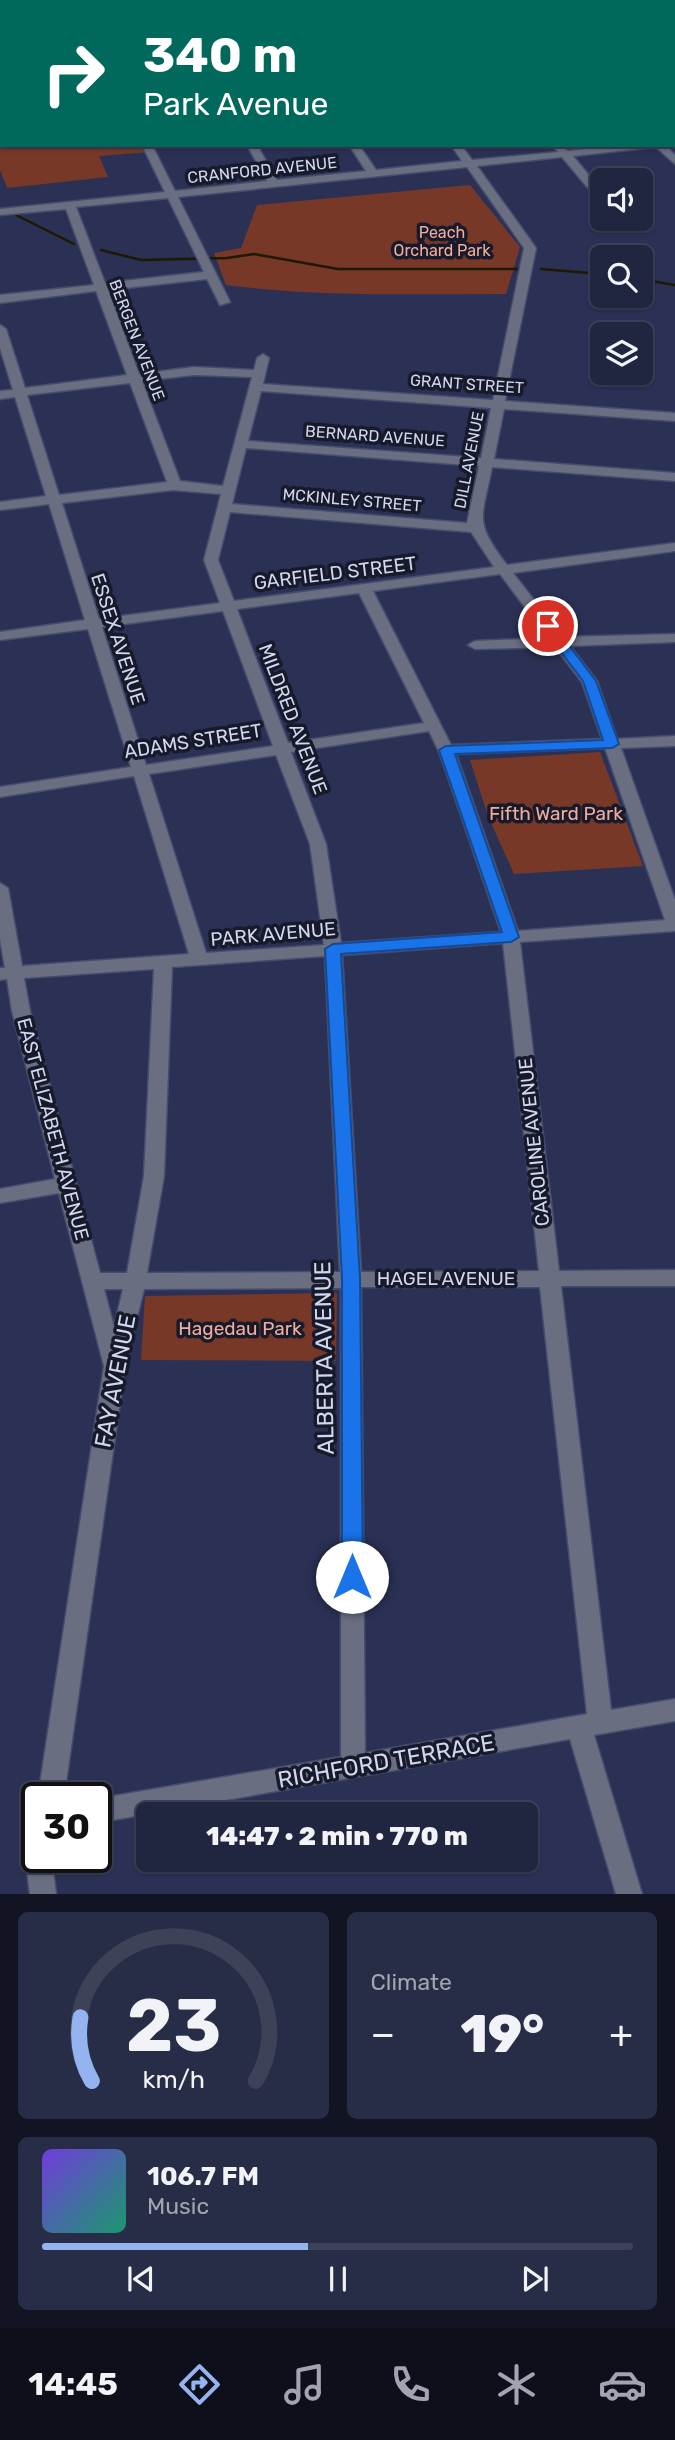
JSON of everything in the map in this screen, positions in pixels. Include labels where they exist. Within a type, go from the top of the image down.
[{"type":"street","points":[[148,147],[224,302]]},
{"type":"street","points":[[253,147],[274,185]]},
{"type":"street","points":[[355,147],[373,174]]},
{"type":"street","name":"DILL AVENUE","points":[[457,147],[530,248],[474,523],[481,540],[589,681],[675,925]]},
{"type":"street","name":"CRANFORD AVENUE","points":[[0,212],[373,174],[560,149],[606,147]]},
{"type":"street","points":[[661,147],[675,162]]},
{"type":"street","points":[[560,149],[590,184]]},
{"type":"street","name":"BERGEN AVENUE","points":[[70,205],[175,486]]},
{"type":"street","points":[[0,299],[210,275]]},
{"type":"street","name":"ESSEX AVENUE","points":[[0,329],[200,961]]},
{"type":"street","points":[[0,506],[175,486],[229,491],[263,358]]},
{"type":"street","name":"GRANT STREET","points":[[0,395],[194,371],[257,380],[498,404],[675,417]]},
{"type":"street","name":"BERNARD AVENUE","points":[[241,444],[675,477]]},
{"type":"street","name":"MILDRED AVENUE","points":[[229,491],[211,560],[318,844],[333,949]]},
{"type":"street","name":"MCKINLEY STREET","points":[[225,507],[476,528]]},
{"type":"street","name":"GARFIELD STREET","points":[[0,636],[675,547]]},
{"type":"street","name":"CAROLINE AVENUE","points":[[364,588],[446,750],[511,937],[549,1278],[589,1725],[629,1894]]},
{"type":"street","points":[[475,645],[562,645],[675,638]]},
{"type":"street","name":"ADAMS STREET","points":[[0,792],[434,726]]},
{"type":"street","points":[[446,750],[675,741]]},
{"type":"street","name":"EAST ELIZABETH AVENUE","points":[[0,888],[9,973],[22,1010],[114,1367]]},
{"type":"street","name":"PARK AVENUE","points":[[9,973],[675,925]]},
{"type":"street","name":"ALBERTA AVENUE","points":[[333,949],[351,1278],[353,1767]]},
{"type":"street","name":"FAY AVENUE","points":[[53,1782],[114,1367],[135,1283],[154,1176],[163,963]]},
{"type":"street","points":[[0,1196],[67,1184]]},
{"type":"street","name":"HAGEL AVENUE","points":[[92,1281],[135,1283],[351,1278],[675,1278]]},
{"type":"street","name":"RICHFORD TERRACE","points":[[112,1808],[675,1710]]},
{"type":"street","points":[[40,1873],[44,1894]]},
{"type":"green space","points":[[0,147],[148,147],[150,152],[99,156],[108,177],[7,188],[0,170]]},
{"type":"green space","name":"Peach Orchard Park","points":[[470,185],[520,247],[506,294],[331,293],[226,285],[214,253],[241,248],[257,205]]},
{"type":"green space","name":"Fifth Ward Park","points":[[600,752],[643,866],[514,874],[488,816],[470,760]]},
{"type":"green space","name":"Hagedau Park","points":[[337,1293],[336,1361],[141,1360],[145,1296]]},
{"type":"waterway","points":[[16,215],[74,244]]},
{"type":"waterway","points":[[101,250],[141,260],[227,258],[254,254],[338,269],[521,269]]},
{"type":"waterway","points":[[541,269],[590,273]]},
{"type":"waterway","points":[[653,281],[675,285]]},
{"type":"route","points":[[352,1577],[351,1278],[333,949],[511,937],[446,750],[612,744],[589,681],[548,626]]}]
